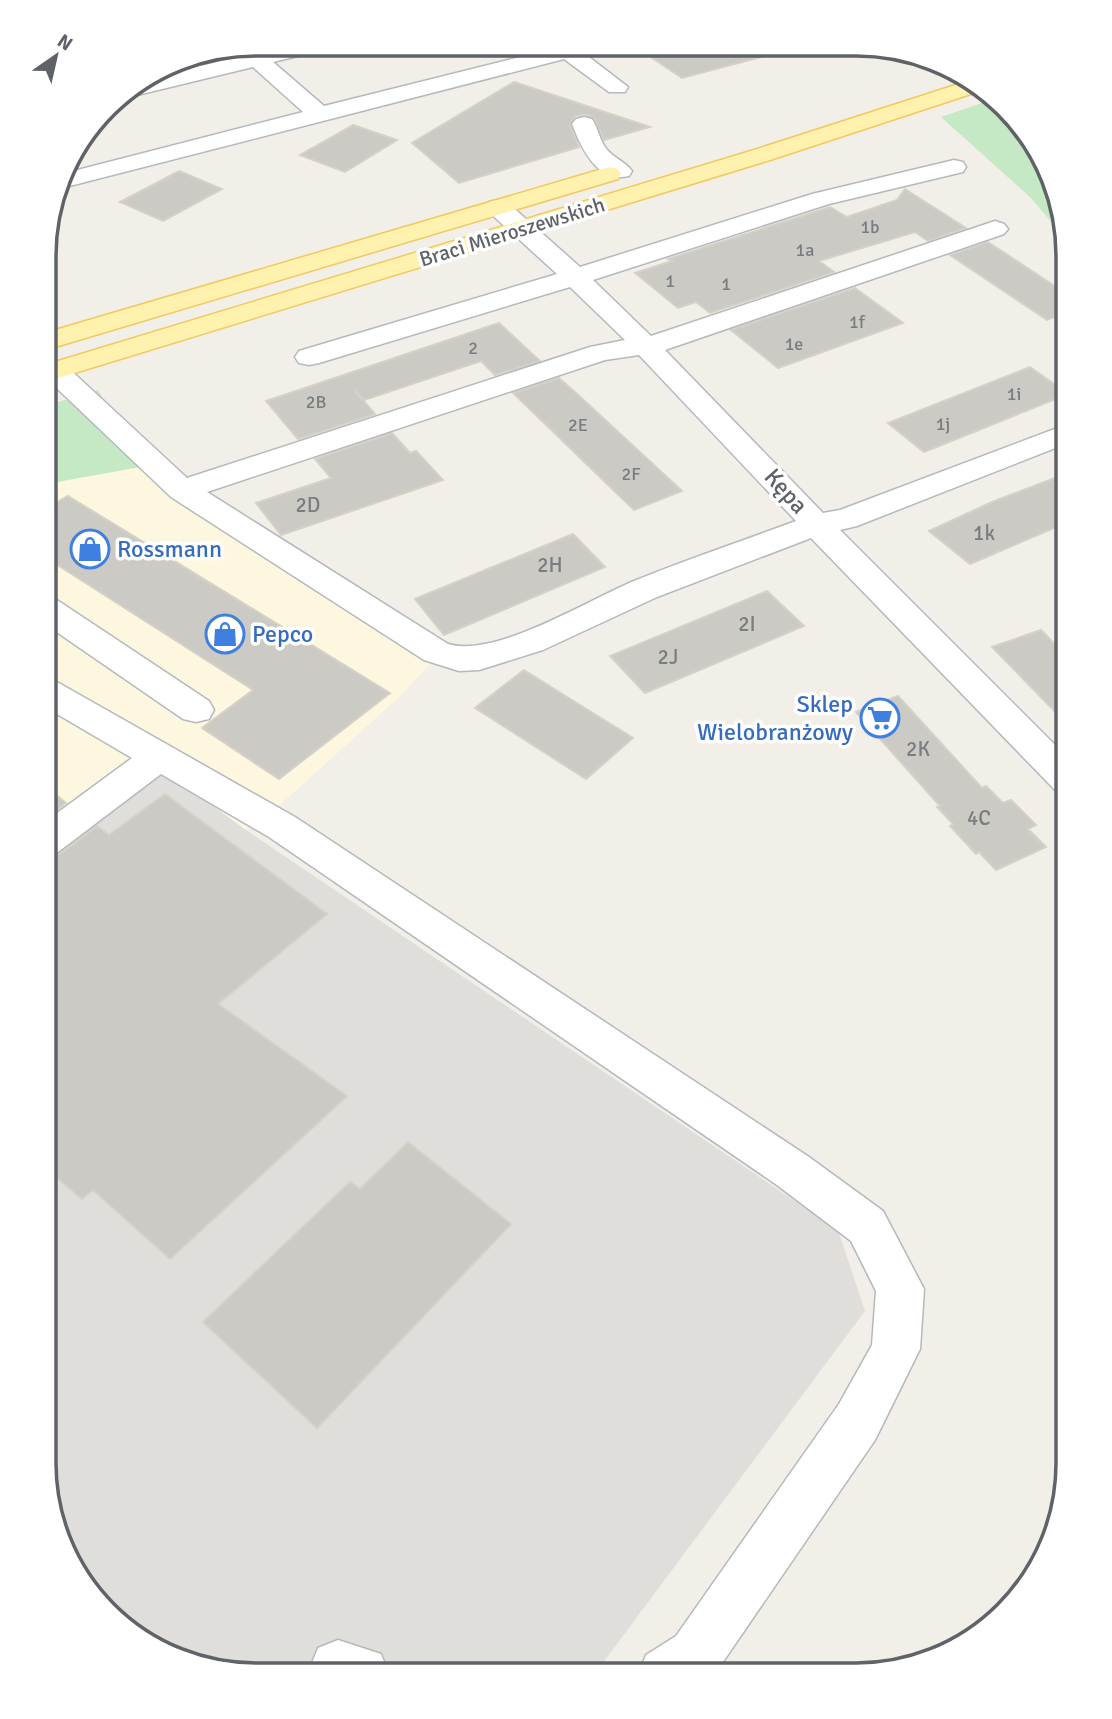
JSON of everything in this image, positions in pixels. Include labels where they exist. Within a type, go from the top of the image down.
[{"type":"main road","points":[[919,79],[937,73]]},
{"type":"main road","name":"Braci Mieroszewskich","points":[[56,360],[523,228],[965,89]]},
{"type":"main road","name":"Braci Mieroszewskich","points":[[56,360],[498,207],[646,163]]},
{"type":"street","points":[[254,56],[319,114]]},
{"type":"street","points":[[71,179],[533,56]]},
{"type":"street","points":[[574,56],[617,87]]},
{"type":"street","points":[[163,80],[235,58]]},
{"type":"street","points":[[584,124],[595,153],[620,171]]},
{"type":"street","points":[[309,357],[821,199],[954,167]]},
{"type":"street","name":"Kępa","points":[[498,207],[575,276],[744,444],[817,524],[1056,768]]},
{"type":"street","points":[[183,490],[600,353],[658,343],[995,229]]},
{"type":"street","points":[[56,369],[183,490],[426,645],[459,659],[479,658],[531,642],[645,589],[817,524],[846,519],[1056,438]]},
{"type":"street","points":[[56,615],[196,710]]},
{"type":"street","points":[[56,697],[282,827],[793,1171],[867,1226],[900,1289],[896,1349],[857,1422],[695,1656],[684,1663]]},
{"type":"street","points":[[56,834],[160,756]]},
{"type":"shaded area","points":[[140,467],[190,510],[431,663],[399,697],[282,803],[246,830],[161,768],[56,849],[57,482]]},
{"type":"shaded area","points":[[161,768],[246,830],[838,1230],[865,1311],[605,1660],[606,1663],[230,1661],[179,1648],[156,1636],[134,1622],[97,1585],[71,1540],[60,1502],[56,1463],[56,849]]},
{"type":"green space","points":[[984,102],[997,115],[1015,134],[1041,179],[1053,224],[1031,198],[941,117]]},
{"type":"green space","points":[[98,390],[140,467],[56,482],[56,403]]},
{"type":"building","points":[[649,56],[765,56],[682,78]]},
{"type":"building","points":[[514,82],[650,127],[604,140],[594,118],[585,114],[575,116],[570,125],[579,147],[459,183],[412,143]]},
{"type":"building","points":[[353,125],[397,140],[345,172],[300,155]]},
{"type":"building","points":[[179,171],[222,189],[163,221],[120,202]]},
{"type":"building","points":[[905,189],[966,228],[928,241],[915,232],[819,261],[834,272],[710,313],[696,302],[678,308],[635,273],[672,261],[668,259],[830,207],[847,217],[897,200]]},
{"type":"building","points":[[988,242],[1056,287],[1056,317],[1047,320],[950,255]]},
{"type":"building","points":[[855,288],[903,323],[778,368],[731,330]]},
{"type":"building","points":[[499,323],[540,361],[495,375],[481,361],[364,400],[354,390],[375,414],[298,439],[266,401]]},
{"type":"building","points":[[1030,367],[1056,385],[1056,399],[924,452],[888,423]]},
{"type":"building","points":[[559,378],[682,491],[634,510],[513,393]]},
{"type":"building","points":[[392,433],[410,453],[416,451],[443,480],[281,535],[256,503],[331,478],[315,459]]},
{"type":"building","points":[[1056,478],[1056,527],[970,564],[929,531],[992,502]]},
{"type":"building","points":[[68,496],[390,693],[279,779],[202,728],[253,690],[56,564],[56,503]]},
{"type":"building","points":[[573,534],[605,567],[444,635],[415,599]]},
{"type":"building","points":[[767,591],[804,626],[645,693],[610,656]]},
{"type":"building","points":[[1041,630],[1056,646],[1056,713],[992,647]]},
{"type":"building","points":[[524,670],[633,738],[586,779],[475,708]]},
{"type":"building","points":[[898,696],[982,788],[986,786],[1003,803],[1011,800],[1036,825],[1028,829],[1046,847],[996,870],[979,852],[976,854],[950,826],[953,824],[937,807],[940,806],[856,712]]},
{"type":"building","points":[[165,794],[327,914],[218,1004],[347,1096],[170,1259],[93,1190],[82,1199],[56,1177],[56,855],[97,826],[109,835]]},
{"type":"building","points":[[56,795],[66,803],[56,811]]},
{"type":"building","points":[[408,1142],[511,1224],[317,1428],[203,1322],[350,1182],[360,1189]]},
{"type":"place","name":"Rossmann","points":[[90,549]]},
{"type":"place","name":"Pepco","points":[[225,634]]},
{"type":"place","name":"Sklep Wielobranżowy","points":[[880,718]]}]
